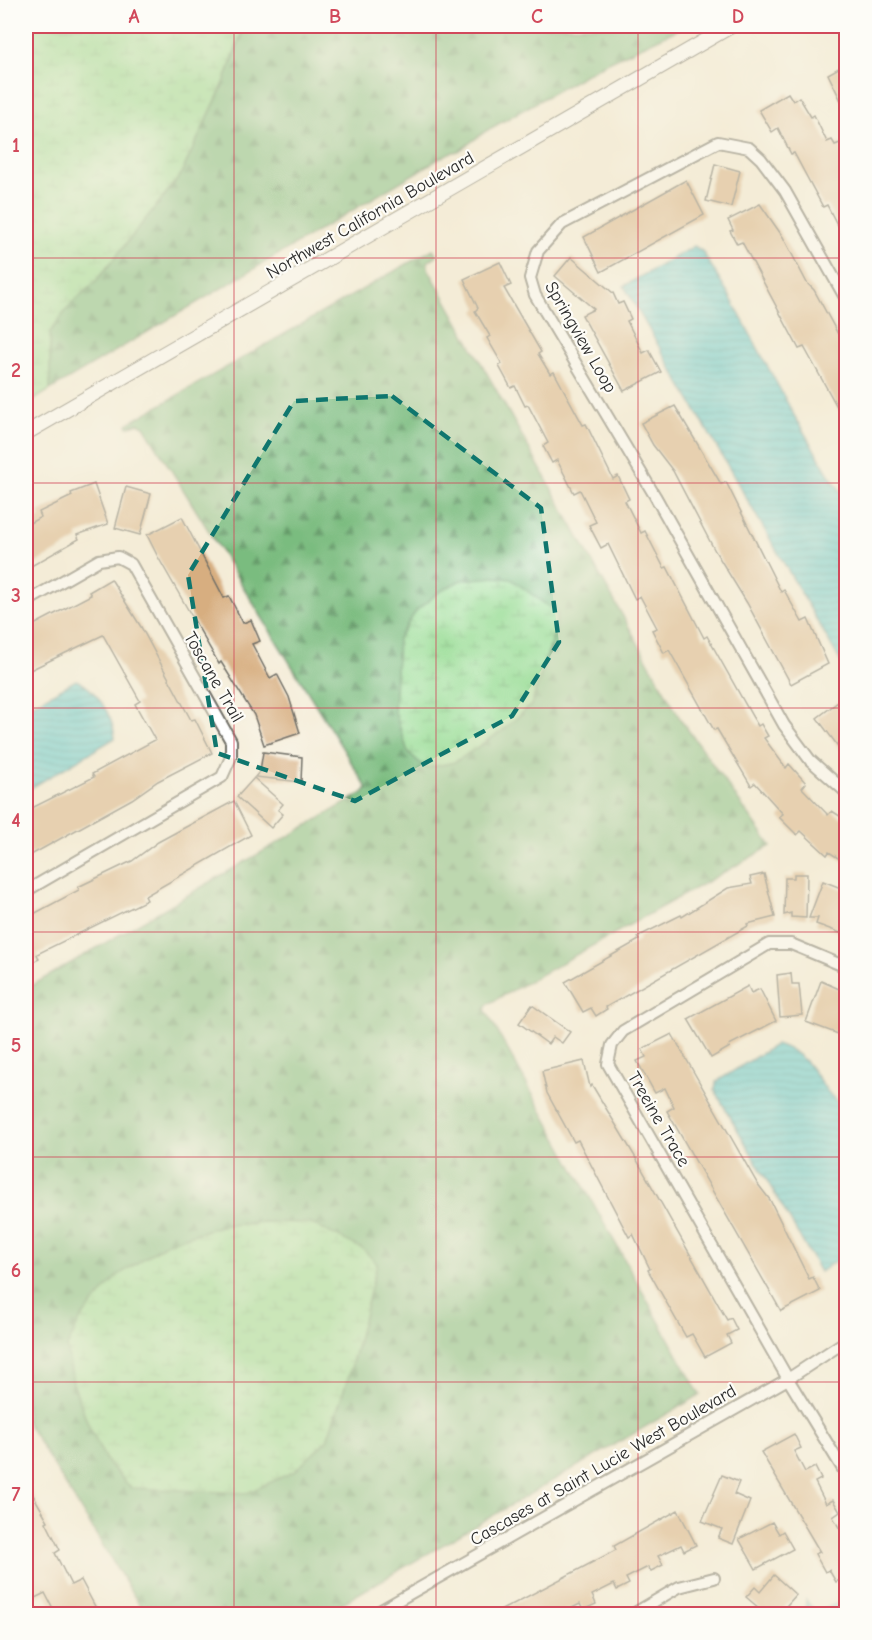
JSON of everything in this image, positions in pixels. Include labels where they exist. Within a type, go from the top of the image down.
[{"type":"street","name":"Northwest California Boulevard","points":[[26,433],[731,26]]},
{"type":"street","name":"Springview Loop","points":[[846,299],[784,191],[761,159],[749,148],[718,142],[562,224],[538,251],[530,278],[535,294],[661,506],[784,725],[810,760],[846,792]]},
{"type":"street","name":"Toscane Trail","points":[[26,602],[99,560],[118,557],[131,564],[231,741],[231,757],[222,777],[26,891]]},
{"type":"street","name":"Treeine Trace","points":[[788,1379],[608,1064],[612,1045],[623,1031],[769,944],[791,944],[846,967]]},
{"type":"street","name":"Cascases at Saint Lucie West Boulevard","points":[[374,1614],[788,1379],[846,1341]]},
{"type":"street","points":[[788,1379],[846,1474]]},
{"type":"street","points":[[633,1614],[679,1587],[714,1578]]},
{"type":"highlighted area","points":[[392,396],[541,508],[559,642],[512,716],[355,801],[217,753],[188,575],[294,401]]},
{"type":"green space","points":[[26,26],[244,26],[224,83],[180,176],[97,280],[70,305],[50,332],[50,390],[26,405]]},
{"type":"green space","points":[[245,26],[685,26],[600,66],[486,131],[459,151],[449,153],[50,390],[50,332],[70,305],[97,280],[180,176],[224,83]]},
{"type":"green space","points":[[433,249],[437,255],[428,262],[428,268],[681,720],[771,846],[488,1004],[485,1009],[700,1395],[324,1614],[145,1614],[26,1421],[26,989],[363,793],[367,788],[144,426],[138,423],[128,427],[127,424]],"holes":[[[557,614],[555,631],[531,705],[503,730],[455,762],[426,768],[408,752]],[[264,1222],[377,1264],[350,1372],[327,1440],[131,1488],[107,1462],[89,1426],[73,1383],[167,1243],[220,1226]]]},
{"type":"green space","points":[[495,577],[511,579],[557,613],[555,631],[531,705],[503,730],[455,762],[426,768],[408,752],[394,710],[398,638],[417,610],[439,592],[461,580]]},
{"type":"green space","points":[[264,1222],[310,1223],[363,1249],[377,1264],[350,1372],[327,1440],[295,1471],[247,1493],[131,1488],[107,1462],[89,1426],[73,1383],[67,1347],[81,1318],[117,1276],[167,1243],[220,1226]]},
{"type":"water","points":[[694,246],[702,251],[728,293],[795,417],[846,499],[846,671],[624,286]]},
{"type":"water","points":[[76,680],[97,696],[111,721],[115,738],[26,791],[26,708]]},
{"type":"water","points":[[776,1044],[800,1057],[827,1091],[846,1109],[846,1253],[820,1272],[715,1091],[716,1082]]},
{"type":"water","points":[[846,1598],[846,1614],[805,1614],[806,1600],[816,1613]]},
{"type":"building","points":[[846,64],[846,111],[828,74]]},
{"type":"building","points":[[788,93],[793,101],[799,97],[811,117],[814,115],[827,142],[832,140],[835,145],[840,143],[846,155],[846,242],[827,205],[823,207],[778,128],[772,132],[759,110]]},
{"type":"building","points":[[715,164],[740,171],[731,207],[706,201]]},
{"type":"building","points":[[686,180],[704,215],[601,272],[584,237]]},
{"type":"building","points":[[760,204],[783,237],[846,349],[846,423],[804,347],[799,349],[742,242],[737,244],[730,231],[733,230],[728,220]]},
{"type":"building","points":[[571,257],[613,293],[618,304],[623,302],[631,319],[627,321],[643,353],[649,350],[661,372],[624,391],[582,315],[594,309],[555,276]]},
{"type":"building","points":[[500,262],[511,285],[504,288],[541,352],[538,354],[550,374],[554,372],[583,425],[586,424],[613,479],[618,476],[629,499],[625,501],[641,533],[645,531],[664,568],[667,567],[704,638],[707,636],[758,726],[761,724],[768,736],[764,738],[786,768],[789,764],[806,783],[802,788],[828,815],[832,811],[846,820],[846,863],[829,852],[827,855],[801,831],[797,835],[779,817],[783,814],[755,783],[751,786],[717,729],[714,730],[669,650],[664,653],[652,630],[657,628],[640,596],[635,599],[608,544],[601,548],[589,525],[596,522],[580,490],[574,493],[557,460],[552,463],[543,446],[548,443],[528,405],[525,406],[515,386],[511,388],[499,366],[502,364],[487,338],[490,336],[475,311],[478,308],[464,279]]},
{"type":"building","points":[[675,406],[721,484],[726,482],[781,592],[784,590],[802,622],[808,619],[828,664],[791,684],[747,603],[715,551],[673,471],[653,445],[641,423]]},
{"type":"building","points":[[94,484],[108,524],[77,535],[79,539],[26,569],[26,525],[41,517],[39,512],[72,496],[71,493]]},
{"type":"building","points":[[126,487],[151,494],[140,535],[115,528]]},
{"type":"building","points":[[182,517],[224,598],[229,596],[243,623],[251,620],[260,641],[252,644],[270,678],[277,674],[289,697],[300,733],[264,745],[254,715],[221,662],[219,664],[158,557],[147,535]]},
{"type":"building","points":[[111,579],[141,627],[191,720],[195,719],[212,753],[158,781],[132,799],[31,855],[26,846],[26,796],[32,808],[94,777],[92,774],[155,740],[135,704],[140,701],[103,635],[26,672],[26,629],[91,595],[89,592]]},
{"type":"building","points":[[846,696],[846,757],[817,718]]},
{"type":"building","points":[[263,752],[302,757],[301,782],[255,777],[260,771]]},
{"type":"building","points":[[254,778],[283,804],[278,810],[283,814],[271,828],[237,797]]},
{"type":"building","points":[[234,801],[251,835],[145,896],[147,900],[37,954],[39,959],[26,965],[26,918],[79,890],[78,887],[132,861],[158,842]]},
{"type":"building","points":[[764,874],[775,917],[747,924],[748,926],[606,1007],[607,1009],[596,1016],[591,1008],[583,1012],[565,982],[639,940],[637,937],[681,915],[682,917],[728,888],[752,884],[750,877]]},
{"type":"building","points":[[794,874],[807,874],[806,918],[791,917],[791,913],[784,915],[785,878],[794,878]]},
{"type":"building","points":[[823,881],[846,890],[846,935],[816,924],[818,918],[809,918]]},
{"type":"building","points":[[791,973],[792,984],[799,984],[802,1015],[780,1017],[777,975]]},
{"type":"building","points":[[821,981],[846,992],[846,1037],[806,1022]]},
{"type":"building","points":[[748,986],[751,993],[760,989],[776,1021],[729,1045],[730,1047],[711,1058],[688,1019]]},
{"type":"building","points":[[532,1005],[570,1032],[562,1043],[553,1037],[548,1044],[519,1023]]},
{"type":"building","points":[[672,1034],[757,1183],[770,1200],[809,1279],[813,1277],[820,1291],[781,1311],[667,1111],[674,1107],[665,1088],[655,1093],[637,1061],[646,1057],[642,1049]]},
{"type":"building","points":[[584,1061],[590,1087],[592,1085],[634,1155],[727,1320],[731,1318],[737,1330],[727,1335],[731,1343],[705,1357],[692,1334],[686,1337],[648,1270],[650,1269],[633,1234],[629,1237],[578,1140],[574,1142],[547,1093],[542,1071]]},
{"type":"building","points":[[794,1434],[801,1448],[794,1451],[805,1472],[815,1467],[821,1479],[815,1482],[826,1504],[833,1500],[840,1512],[833,1517],[846,1540],[846,1577],[836,1582],[829,1570],[825,1572],[815,1554],[820,1552],[761,1452]]},
{"type":"building","points":[[722,1475],[739,1482],[734,1494],[750,1501],[733,1544],[718,1538],[722,1529],[702,1521]]},
{"type":"building","points":[[26,1483],[48,1521],[46,1522],[60,1550],[55,1553],[71,1585],[81,1580],[99,1614],[56,1614],[45,1593],[33,1599],[26,1584],[26,1575],[31,1572],[26,1562]]},
{"type":"building","points":[[678,1510],[696,1545],[684,1551],[681,1545],[658,1556],[663,1565],[651,1571],[648,1567],[626,1578],[629,1584],[617,1590],[614,1584],[592,1595],[596,1604],[583,1610],[580,1604],[560,1614],[494,1614],[616,1550],[614,1546]]},
{"type":"building","points":[[772,1522],[779,1534],[783,1531],[793,1549],[756,1569],[739,1539]]},
{"type":"building","points":[[774,1575],[796,1595],[779,1614],[766,1614],[746,1597],[755,1587],[760,1592]]}]
